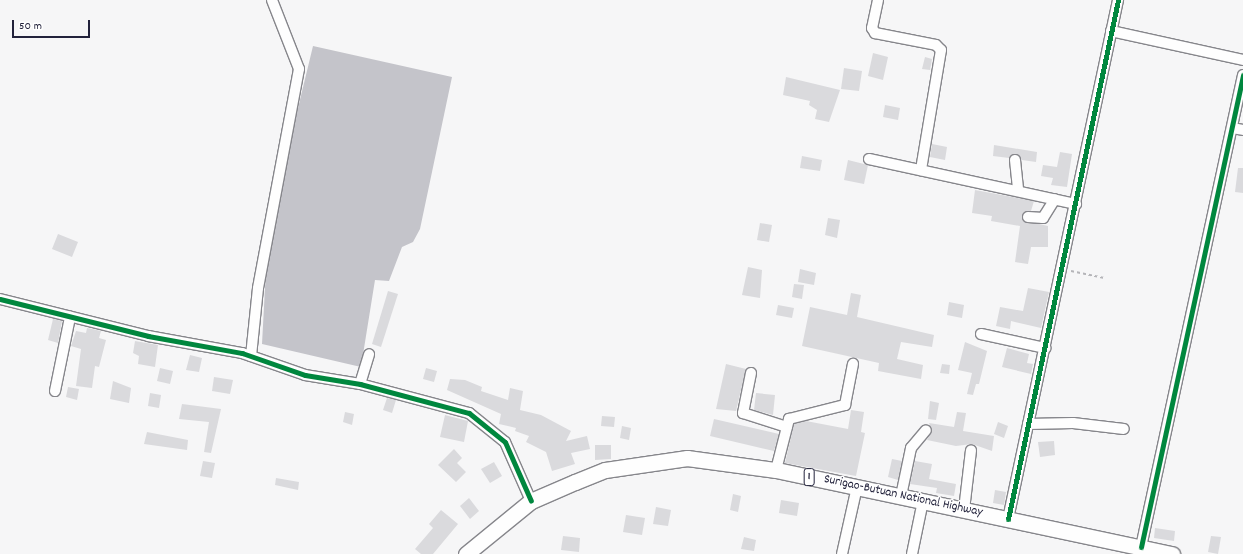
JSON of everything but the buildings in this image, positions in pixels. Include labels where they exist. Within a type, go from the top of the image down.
[{"type":"highway","name":"Surigao-Butuan National Highway","points":[[466,554],[532,501],[605,470],[637,464],[687,458],[776,470],[1172,554]]},
{"type":"street","points":[[251,356],[258,288],[299,69],[272,0]]},
{"type":"street","points":[[878,0],[872,28],[874,33],[936,45],[941,50],[921,170]]},
{"type":"street","points":[[1008,519],[1076,204],[1118,0]]},
{"type":"street","points":[[1112,31],[1243,60]]},
{"type":"street","points":[[1141,548],[1243,75]]},
{"type":"street","points":[[1232,128],[1243,130]]},
{"type":"street","points":[[869,159],[1076,204]]},
{"type":"street","points":[[1015,160],[1018,191]]},
{"type":"street","points":[[1028,217],[1042,218],[1054,199]]},
{"type":"street","points":[[0,299],[70,317],[251,356],[305,375],[360,384],[447,405],[487,424],[505,442],[532,501]]},
{"type":"street","points":[[55,391],[70,317]]},
{"type":"street","points":[[981,334],[1045,348]]},
{"type":"street","points":[[360,384],[369,354]]},
{"type":"street","points":[[776,470],[786,427],[793,415],[845,405],[853,364]]},
{"type":"street","points":[[751,373],[743,412],[786,427]]},
{"type":"street","points":[[1028,424],[1124,429]]},
{"type":"street","points":[[901,496],[911,448],[926,430]]},
{"type":"street","points":[[964,510],[971,450]]},
{"type":"street","points":[[842,554],[857,487]]},
{"type":"street","points":[[912,554],[923,501]]},
{"type":"path","points":[[1062,269],[1104,278]]},
{"type":"shaded area","points":[[313,46],[452,77],[420,229],[413,242],[402,247],[389,281],[375,280],[361,367],[262,344],[268,232]]},
{"type":"cycle path","points":[[1008,519],[1118,0]]},
{"type":"cycle path","points":[[1141,547],[1243,75]]},
{"type":"cycle path","points":[[0,299],[148,336],[242,353],[305,375],[360,384],[469,413],[505,442],[531,501]]}]
